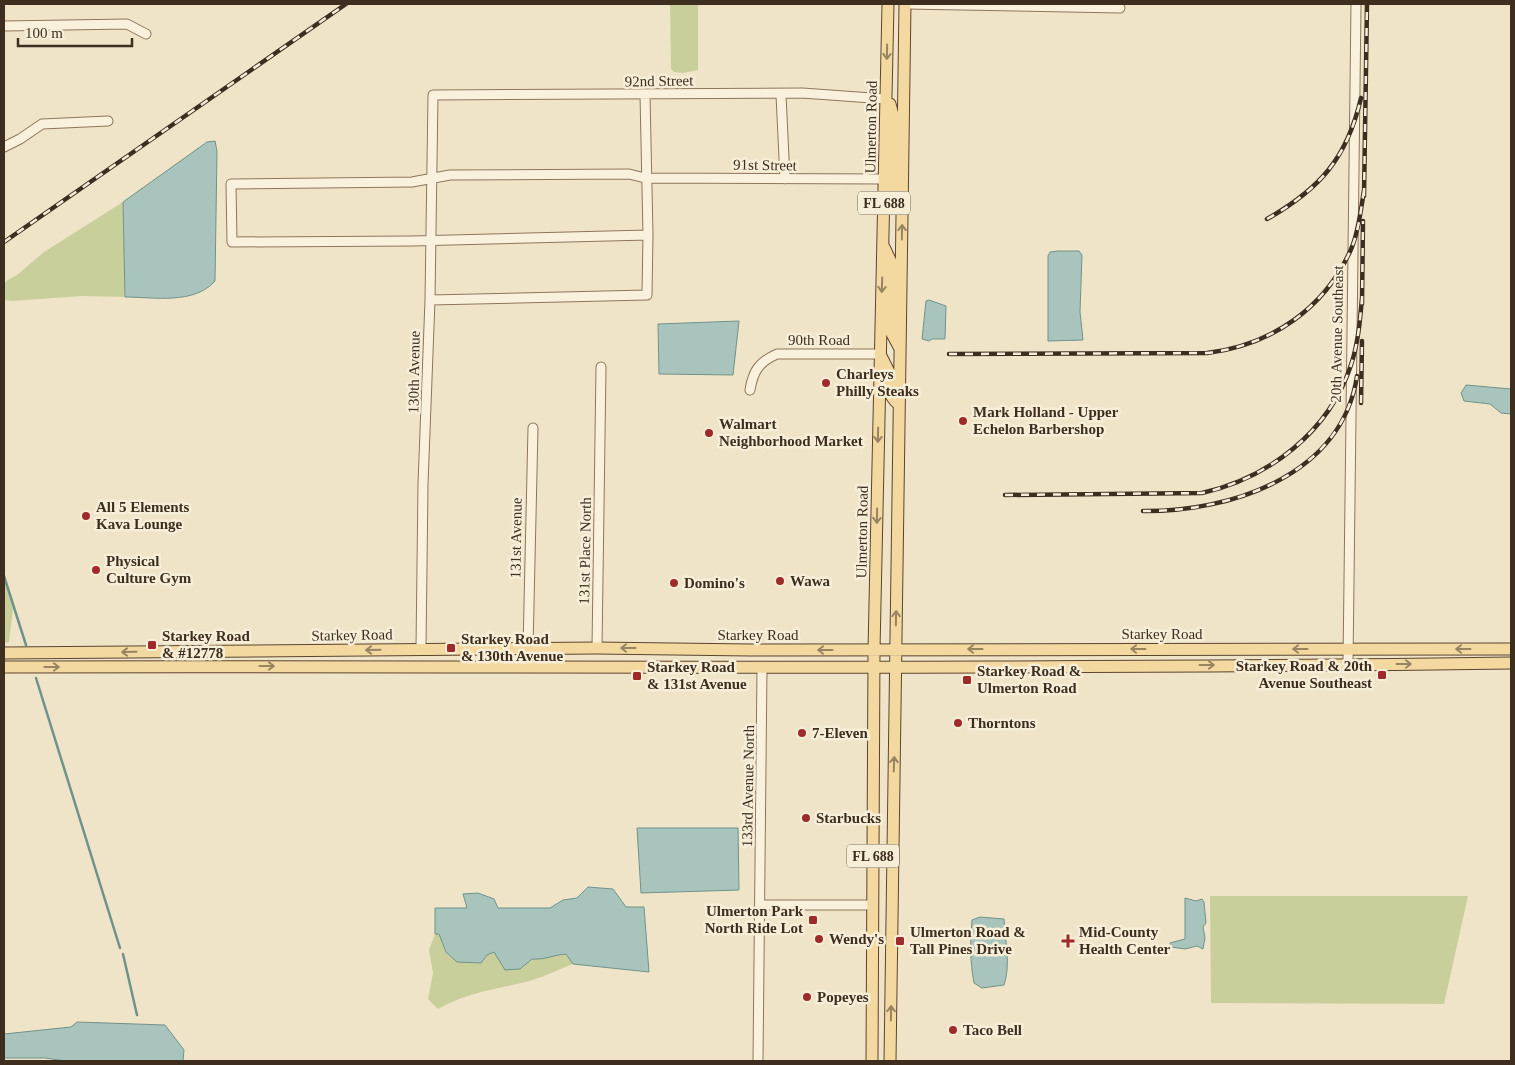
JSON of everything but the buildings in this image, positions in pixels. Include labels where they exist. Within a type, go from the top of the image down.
[{"type":"main road","name":"Ulmerton Road","points":[[872,1061],[874,650],[888,4]]},
{"type":"main road","name":"FL 688","points":[[890,1061],[905,4]]},
{"type":"main road","points":[[886,99],[894,119],[892,193],[902,209]]},
{"type":"main road","points":[[883,244],[891,262],[891,332],[900,351]]},
{"type":"main road","points":[[880,354],[890,374],[892,397],[899,405]]},
{"type":"main road","name":"Starkey Road","points":[[4,653],[597,648],[874,650],[1511,649]]},
{"type":"main road","points":[[356,666],[362,661],[403,661],[421,649],[438,666]]},
{"type":"main road","points":[[640,667],[665,649]]},
{"type":"main road","name":"Starkey Road","points":[[4,667],[874,667],[1511,663]]},
{"type":"street","points":[[905,4],[1120,8]]},
{"type":"street","name":"20th Avenue Southeast","points":[[1348,664],[1356,4]]},
{"type":"street","points":[[4,26],[126,24],[146,34]]},
{"type":"street","name":"92nd Street","points":[[433,95],[781,95],[802,93],[886,99]]},
{"type":"street","name":"130th Avenue","points":[[421,649],[423,484],[430,300],[433,95]]},
{"type":"street","points":[[430,300],[647,295],[648,235],[645,178],[645,95]]},
{"type":"street","points":[[781,95],[785,179]]},
{"type":"street","points":[[4,147],[42,124],[108,121]]},
{"type":"street","name":"91st Street","points":[[430,240],[232,242],[231,184],[431,180],[450,175],[629,174],[645,178],[885,179]]},
{"type":"street","points":[[430,240],[648,235]]},
{"type":"street","name":"90th Road","points":[[750,390],[756,368],[762,362],[777,354],[880,354]]},
{"type":"street","name":"131st Place North","points":[[597,648],[601,367]]},
{"type":"street","name":"131st Avenue","points":[[528,649],[533,428]]},
{"type":"street","name":"133rd Avenue North","points":[[758,1061],[762,667]]},
{"type":"street","points":[[761,905],[873,905]]},
{"type":"green space","points":[[670,4],[698,4],[698,70],[683,73],[674,72],[671,69]]},
{"type":"green space","points":[[123,202],[125,297],[82,296],[4,300],[6,281],[17,275],[44,252]]},
{"type":"green space","points":[[4,571],[13,608],[9,642],[4,643]]},
{"type":"green space","points":[[1210,896],[1468,896],[1444,1004],[1211,1003]]},
{"type":"green space","points":[[435,934],[439,934],[446,952],[457,962],[481,963],[487,955],[494,952],[520,969],[532,959],[566,954],[573,964],[532,980],[471,995],[438,1009],[428,999],[433,973],[429,950]]},
{"type":"water","points":[[215,141],[217,151],[215,281],[206,289],[185,297],[125,297],[123,202],[207,142]]},
{"type":"water","points":[[1079,251],[1082,255],[1080,312],[1083,340],[1048,341],[1048,256],[1050,252]]},
{"type":"water","points":[[929,300],[946,306],[945,339],[932,339],[929,341],[922,339],[926,301]]},
{"type":"water","points":[[739,321],[733,375],[659,374],[658,324]]},
{"type":"water","points":[[1466,385],[1511,389],[1511,414],[1501,413],[1490,404],[1464,401],[1461,393]]},
{"type":"water","points":[[637,828],[738,828],[739,890],[641,893]]},
{"type":"water","points":[[588,887],[613,889],[626,907],[644,907],[649,972],[573,964],[566,954],[532,959],[520,969],[505,970],[494,952],[487,955],[481,963],[457,962],[446,952],[439,934],[435,934],[435,908],[467,908],[463,894],[478,893],[494,899],[498,908],[550,908],[563,900],[577,898]]},
{"type":"water","points":[[1185,898],[1196,901],[1202,899],[1204,902],[1206,923],[1203,927],[1205,938],[1203,949],[1197,946],[1185,949],[1171,947],[1170,943],[1185,939]]},
{"type":"water","points":[[980,917],[1004,919],[1007,969],[1004,985],[982,988],[974,983],[971,952],[972,920]]},
{"type":"water","points":[[77,1022],[165,1025],[184,1050],[183,1061],[65,1061],[45,1058],[4,1058],[4,1034],[71,1027]]},
{"type":"waterway","points":[[4,576],[26,645]]},
{"type":"waterway","points":[[36,678],[120,948]]},
{"type":"waterway","points":[[123,954],[137,1015]]},
{"type":"railway","points":[[4,242],[346,4]]},
{"type":"railway","points":[[1364,196],[1367,4]]},
{"type":"railway","points":[[1267,219],[1302,196],[1329,170],[1348,138],[1361,98]]},
{"type":"railway","points":[[949,354],[1207,353],[1231,349],[1253,342],[1275,332],[1294,320],[1328,288],[1341,269],[1352,247],[1358,226],[1364,190]]},
{"type":"railway","points":[[1362,304],[1363,221]]},
{"type":"railway","points":[[1005,495],[1202,493],[1227,486],[1273,464],[1312,431],[1328,411],[1341,389],[1351,365],[1357,341],[1362,298]]},
{"type":"railway","points":[[1361,403],[1362,341]]},
{"type":"railway","points":[[1143,511],[1177,510],[1245,495],[1277,481],[1306,463],[1329,439],[1347,411],[1357,376]]},
{"type":"place","name":"Charleys Philly Steaks","points":[[826,383]]},
{"type":"place","name":"Mark Holland - Upper Echelon Barbershop","points":[[963,421]]},
{"type":"place","name":"Walmart Neighborhood Market","points":[[709,433]]},
{"type":"place","name":"All 5 Elements Kava Lounge","points":[[86,516]]},
{"type":"place","name":"Physical Culture Gym","points":[[96,570]]},
{"type":"place","name":"Wawa","points":[[780,581]]},
{"type":"place","name":"Domino's","points":[[674,583]]},
{"type":"place","name":"Starkey Road & #12778","points":[[152,645]]},
{"type":"place","name":"Starkey Road & 130th Avenue","points":[[451,648]]},
{"type":"place","name":"Starkey Road & 20th Avenue Southeast","points":[[1382,675]]},
{"type":"place","name":"Starkey Road & 131st Avenue","points":[[637,676]]},
{"type":"place","name":"Starkey Road & Ulmerton Road","points":[[967,680]]},
{"type":"place","name":"Thorntons","points":[[958,723]]},
{"type":"place","name":"7-Eleven","points":[[802,733]]},
{"type":"place","name":"Starbucks","points":[[806,818]]},
{"type":"place","name":"Ulmerton Park North Ride Lot","points":[[813,920]]},
{"type":"place","name":"Wendy's","points":[[819,939]]},
{"type":"place","name":"Ulmerton Road & Tall Pines Drive","points":[[900,941]]},
{"type":"place","name":"Mid-County Health Center","points":[[1068,941]]},
{"type":"place","name":"Popeyes","points":[[807,997]]},
{"type":"place","name":"Taco Bell","points":[[953,1030]]}]
